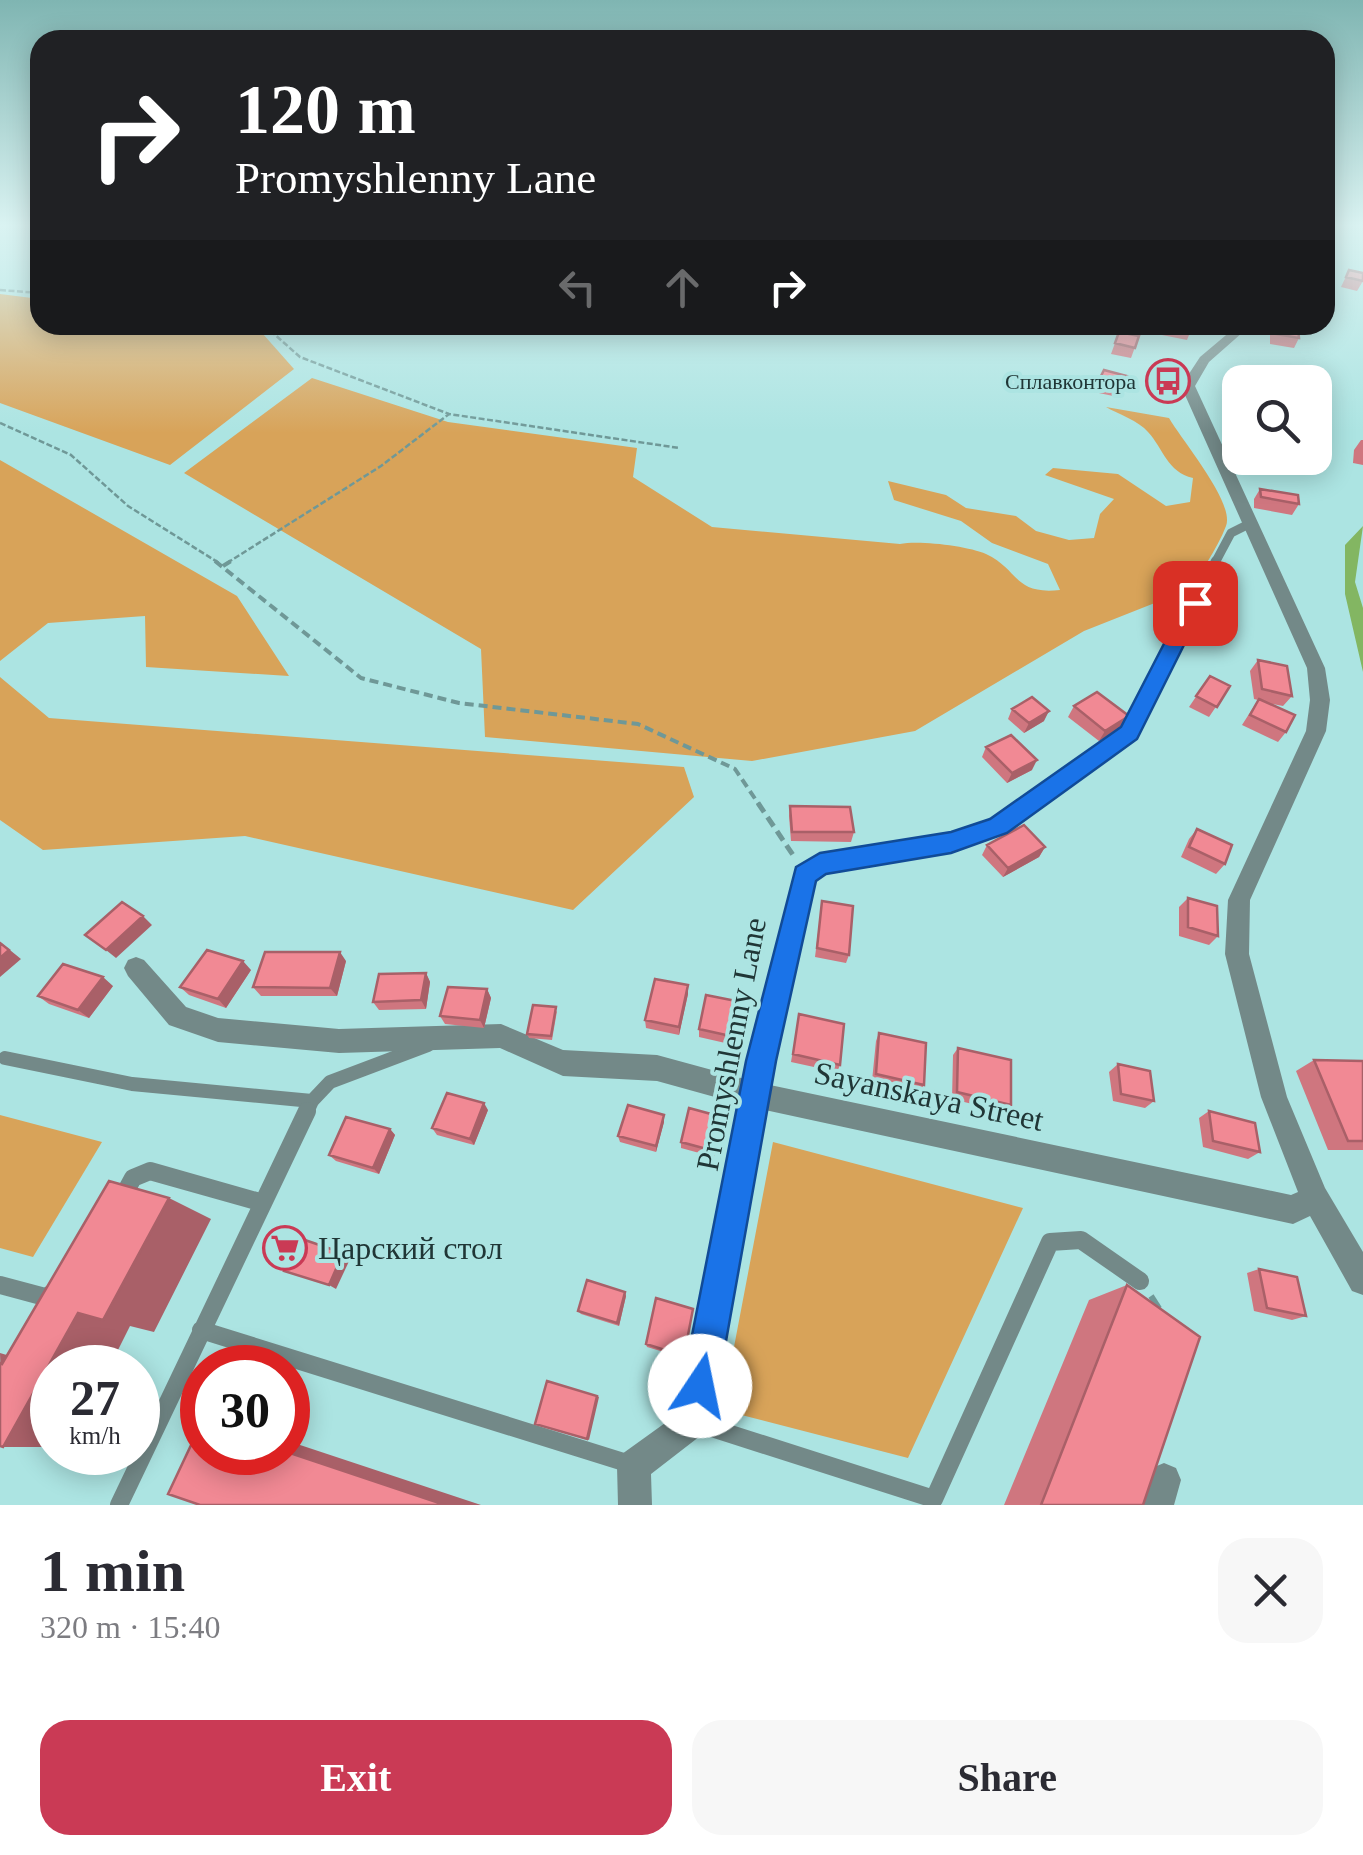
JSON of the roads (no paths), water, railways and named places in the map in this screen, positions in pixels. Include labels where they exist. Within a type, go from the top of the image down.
[{"type":"street","points":[[1234,335],[1194,370],[1188,386],[1316,668],[1320,700],[1316,731],[1239,900],[1238,954],[1274,1098],[1315,1198],[1363,1280]]},
{"type":"street","name":"Promyshlenny Lane","points":[[693,1422],[756,1094],[798,890],[805,875],[820,864],[951,842],[999,826],[1130,733]]},
{"type":"street","name":"Sayanskaya Street","points":[[136,968],[178,1016],[218,1030],[338,1041],[501,1036],[563,1063],[658,1068],[756,1094],[1293,1210],[1315,1198]]},
{"type":"street","points":[[635,1505],[634,1466],[693,1422]]},
{"type":"lane","points":[[1130,733],[1230,532],[1250,522]]},
{"type":"lane","points":[[119,1505],[312,1102],[330,1082],[446,1038]]},
{"type":"lane","points":[[5,1058],[132,1084],[312,1102]]},
{"type":"lane","points":[[115,1211],[132,1178],[150,1171],[263,1203]]},
{"type":"lane","points":[[693,1422],[934,1499],[1050,1242],[1081,1240],[1140,1281]]},
{"type":"lane","points":[[0,1285],[45,1298],[62,1287]]},
{"type":"lane","points":[[201,1330],[634,1466]]},
{"type":"place","name":"Сплавконтора","points":[[1168,381]]},
{"type":"place","name":"Царский стол","points":[[285,1248]]}]
